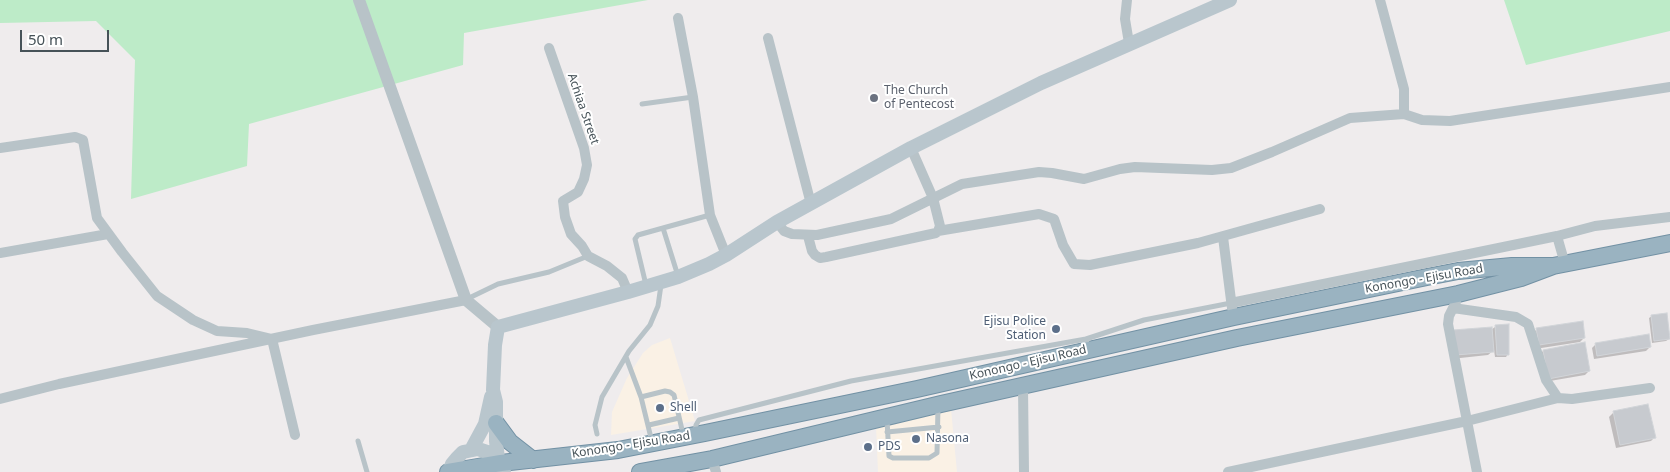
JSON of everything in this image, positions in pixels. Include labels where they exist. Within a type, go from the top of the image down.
[{"type":"highway","name":"Konongo - Ejisu Road","points":[[640,472],[714,466],[887,424],[938,404],[1022,387],[1237,338],[1456,301],[1559,265],[1670,243]]},
{"type":"highway","name":"Konongo - Ejisu Road","points":[[449,472],[618,450],[917,389],[1088,344],[1232,310],[1458,271],[1512,266],[1559,265]]},
{"type":"highway","points":[[496,423],[510,442],[533,460]]},
{"type":"main road","points":[[471,450],[485,424],[493,390],[494,345],[498,327],[678,277],[726,255],[777,222],[911,148],[1041,83],[1230,0]]},
{"type":"main road","points":[[493,390],[496,402],[496,423],[501,465]]},
{"type":"main road","name":"Konongo - Ejisu Road","points":[[449,472],[452,464],[463,452],[471,450],[486,450],[501,465]]},
{"type":"street","points":[[359,0],[466,300],[498,327]]},
{"type":"street","points":[[1127,0],[1124,19],[1129,43]]},
{"type":"street","points":[[1380,0],[1404,89],[1404,114]]},
{"type":"street","points":[[678,18],[693,97],[710,215],[726,255]]},
{"type":"street","points":[[768,38],[811,204]]},
{"type":"street","name":"Achiaa Street","points":[[548,48],[584,148],[586,165],[584,179],[578,192],[563,201],[565,217],[571,234],[588,256],[607,266],[622,278],[628,292]]},
{"type":"street","points":[[777,222],[784,231],[792,234],[817,236],[891,219],[962,184],[1025,173],[1052,173],[1084,179],[1135,167],[1212,170],[1231,168],[1350,118],[1404,114],[1422,120],[1450,121],[1670,87]]},
{"type":"street","points":[[0,148],[75,136],[83,140],[98,218],[108,234],[157,296],[193,320],[217,331],[247,333],[272,339]]},
{"type":"street","points":[[911,148],[933,198],[940,226],[938,231]]},
{"type":"street","points":[[808,236],[812,251],[820,258],[936,233],[938,231],[1039,214],[1054,219],[1063,245],[1074,264],[1090,265],[1223,237],[1320,209]]},
{"type":"street","points":[[1223,237],[1232,310],[1595,226],[1670,216]]},
{"type":"street","points":[[0,253],[108,234]]},
{"type":"street","points":[[1557,236],[1559,265]]},
{"type":"street","points":[[0,399],[59,384],[466,300]]},
{"type":"street","points":[[1477,472],[1448,324],[1449,316],[1456,301],[1516,316],[1528,324],[1546,380],[1558,398]]},
{"type":"street","points":[[272,339],[295,435]]},
{"type":"street","points":[[1022,387],[1024,472]]},
{"type":"street","points":[[1228,472],[1466,421],[1558,398],[1572,399],[1650,388]]},
{"type":"lane","points":[[642,104],[693,97]]},
{"type":"lane","points":[[646,285],[636,239],[638,236],[710,215]]},
{"type":"lane","points":[[663,228],[678,277]]},
{"type":"lane","points":[[466,300],[498,284],[548,272],[588,256]]},
{"type":"lane","points":[[596,434],[595,425],[602,397],[626,357],[650,325],[658,306],[661,282]]},
{"type":"lane","points":[[626,357],[641,397],[652,443]]},
{"type":"lane","points":[[641,397],[665,391],[674,395],[679,418],[689,436]]},
{"type":"lane","points":[[938,404],[939,427],[937,453],[929,458],[893,458],[889,456],[887,424],[939,427]]},
{"type":"lane","points":[[649,425],[679,418]]},
{"type":"lane","points":[[358,441],[367,472]]},
{"type":"shaded area","points":[[670,338],[695,421],[611,435],[612,412],[627,378],[643,353],[652,345]]},
{"type":"shaded area","points":[[951,409],[957,472],[878,472],[876,426]]},
{"type":"green space","points":[[0,0],[648,0],[464,33],[463,65],[249,124],[247,166],[131,199],[135,60],[96,21],[0,23]]},
{"type":"green space","points":[[1504,0],[1670,0],[1670,31],[1526,65]]},
{"type":"building","points":[[1667,313],[1670,339],[1654,341],[1651,315]]},
{"type":"building","points":[[1583,321],[1585,338],[1539,345],[1536,328]]},
{"type":"building","points":[[1509,324],[1509,355],[1497,355],[1495,325]]},
{"type":"building","points":[[1492,327],[1494,352],[1455,355],[1453,330]]},
{"type":"building","points":[[1649,334],[1651,347],[1597,356],[1595,343]]},
{"type":"building","points":[[1585,342],[1590,371],[1548,379],[1543,350]]},
{"type":"building","points":[[1648,404],[1656,438],[1620,445],[1613,411]]},
{"type":"place","name":"The Church of Pentecost","points":[[874,98]]},
{"type":"place","name":"Ejisu Police Station","points":[[1056,329]]},
{"type":"place","name":"Shell","points":[[660,408]]},
{"type":"place","name":"Nasona","points":[[916,439]]},
{"type":"place","name":"PDS","points":[[868,447]]}]
